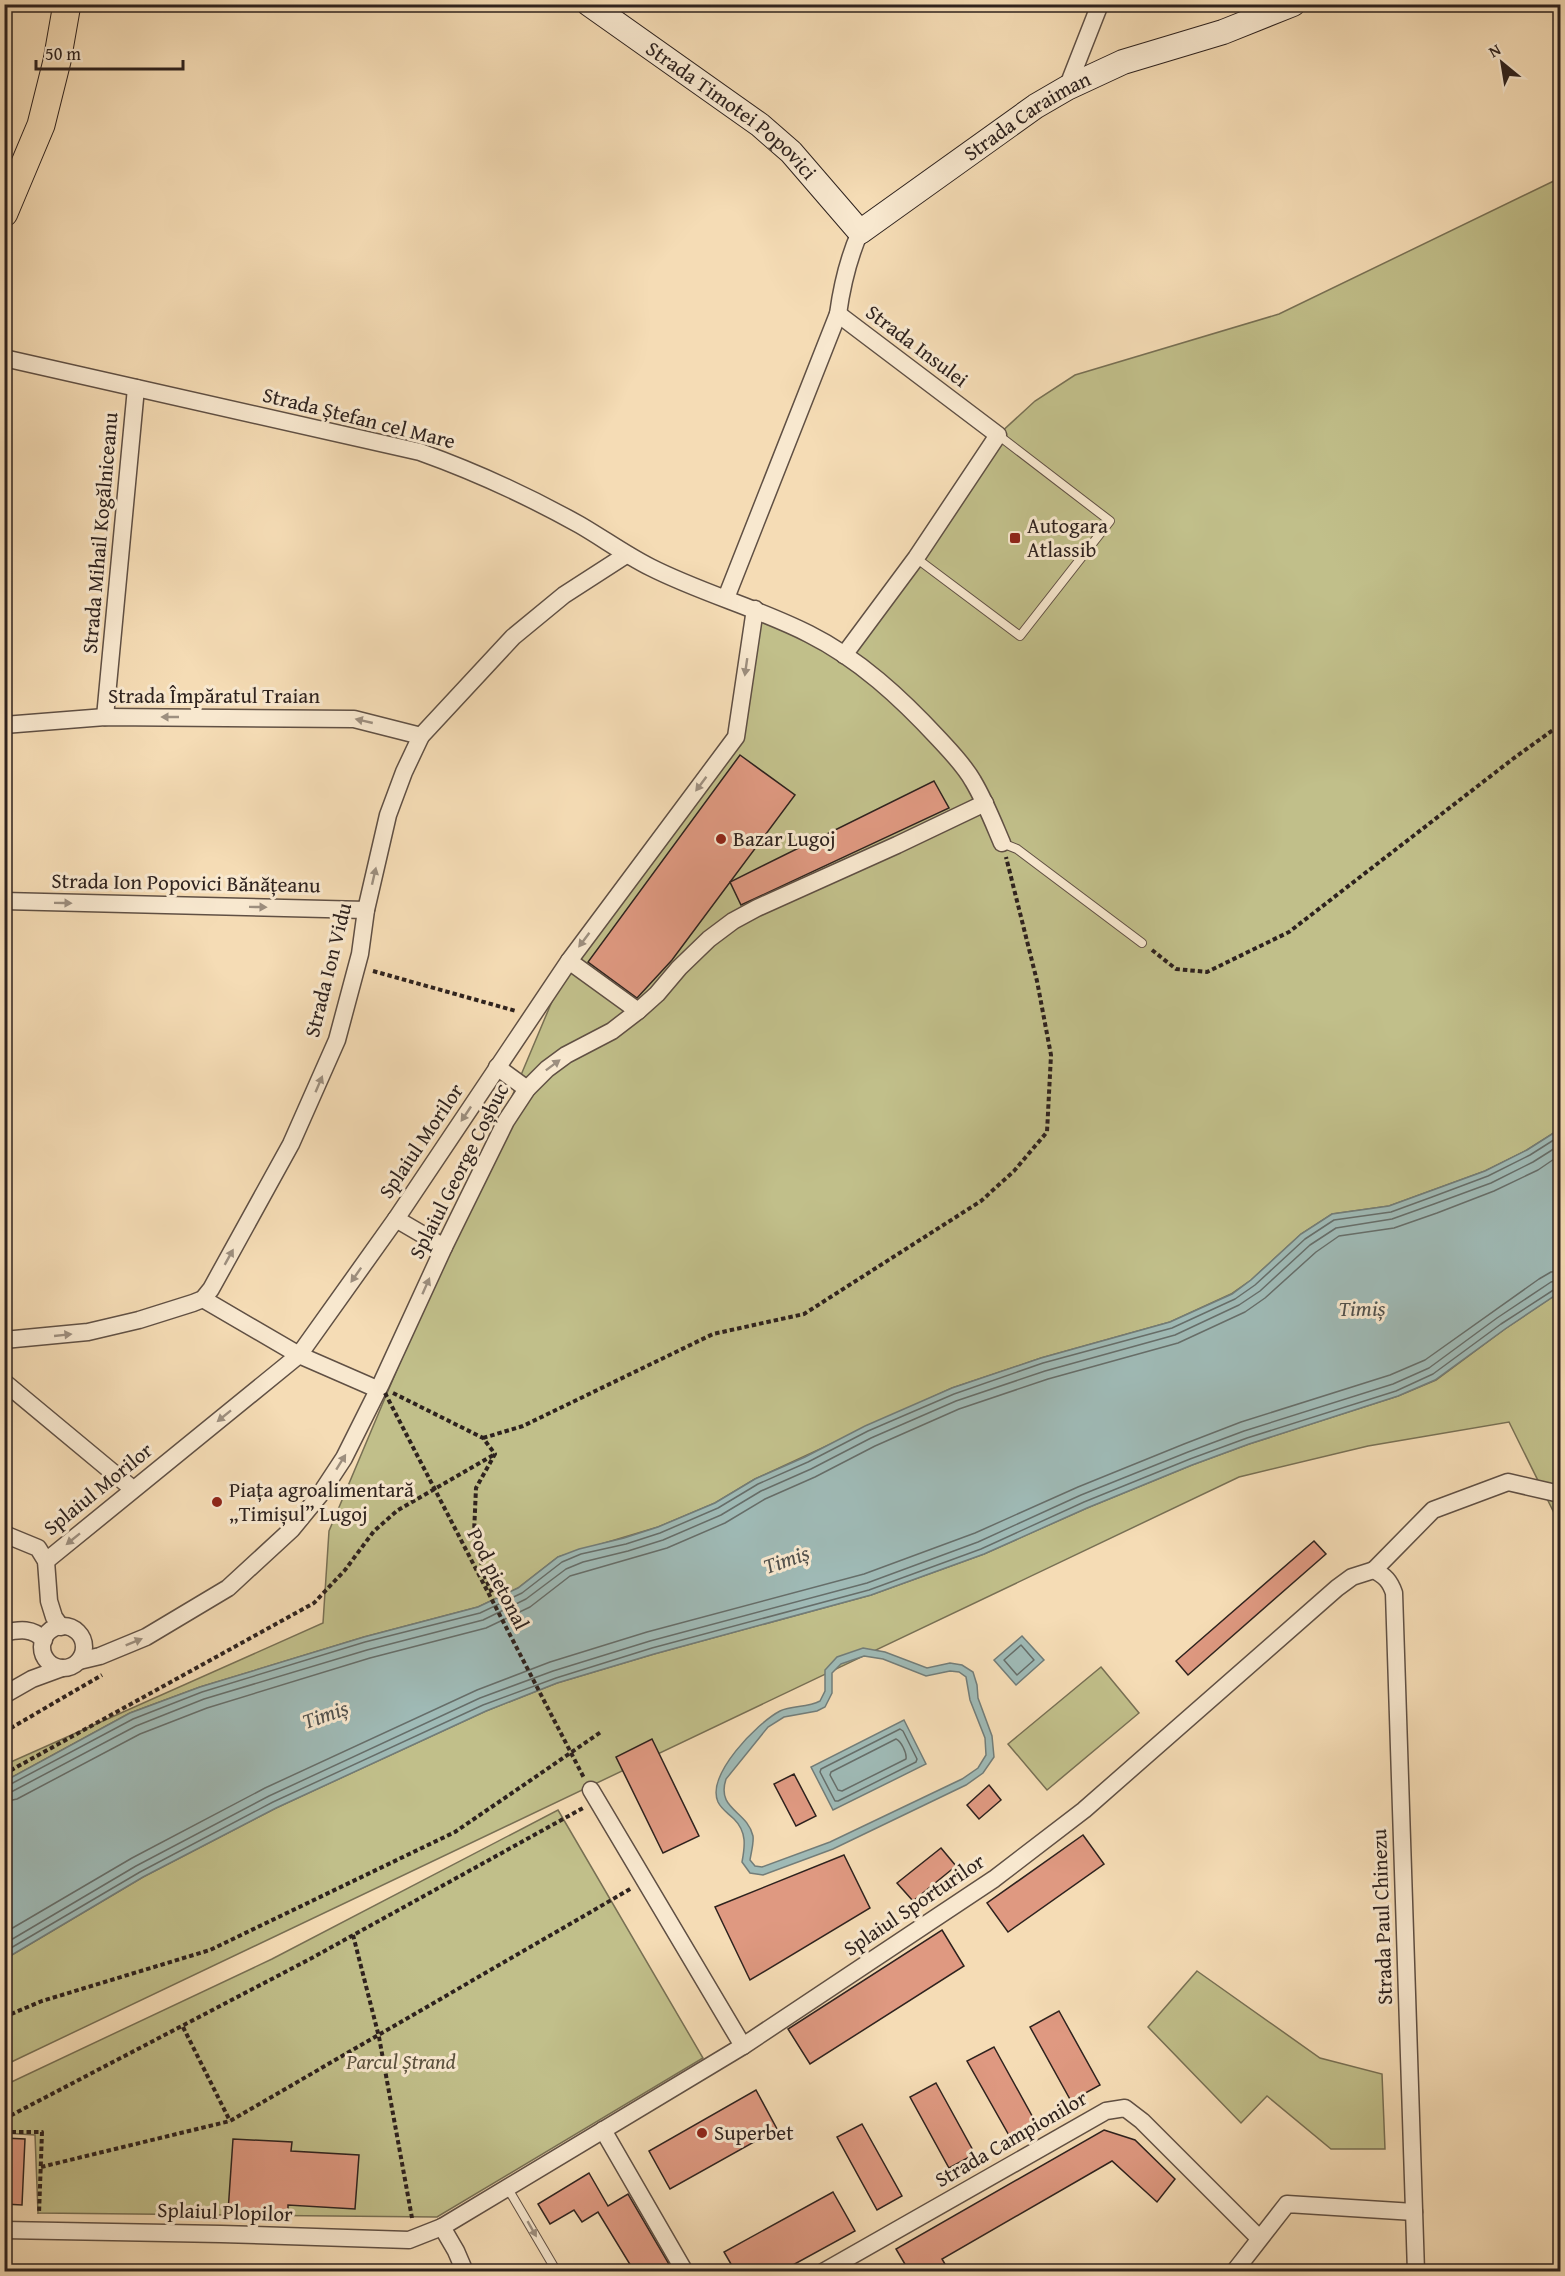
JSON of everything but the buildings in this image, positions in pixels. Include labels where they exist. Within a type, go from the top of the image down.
[{"type":"main road","points":[[4,213],[41,125],[68,4]]},
{"type":"main road","name":"Strada Timotei Popovici","points":[[589,4],[760,125],[791,152],[860,232]]},
{"type":"main road","name":"Strada Caraiman","points":[[860,232],[1036,106],[1067,88],[1123,62],[1223,32],[1293,4]]},
{"type":"street","points":[[1067,88],[1100,4]]},
{"type":"street","points":[[838,314],[849,257],[860,232]]},
{"type":"street","name":"Strada Insulei","points":[[726,598],[838,314],[998,435]]},
{"type":"street","name":"Strada Ștefan cel Mare","points":[[4,358],[420,452],[473,471],[533,500],[654,569],[755,609],[809,634],[862,666],[884,684],[928,728],[973,779],[1002,843]]},
{"type":"street","name":"Strada Mihail Kogălniceanu","points":[[105,717],[136,388]]},
{"type":"street","points":[[844,655],[916,558],[998,435]]},
{"type":"street","name":"Strada Ion Vidu","points":[[203,1299],[211,1289],[291,1144],[337,1040],[360,954],[366,910],[388,815],[404,772],[421,736],[513,637],[564,595],[626,555]]},
{"type":"street","name":"Splaiul Morilor","points":[[61,1627],[54,1617],[49,1601],[45,1561],[299,1355],[396,1219],[569,961],[736,737],[755,609]]},
{"type":"street","name":"Strada Împăratul Traian","points":[[4,725],[105,717],[354,719],[421,736]]},
{"type":"street","name":"Splaiul George Coșbuc","points":[[79,1661],[100,1656],[146,1637],[228,1588],[292,1528],[318,1496],[344,1458],[381,1391],[381,1384],[444,1247],[506,1121],[526,1089],[547,1069],[566,1055],[612,1031],[638,1011],[709,939],[734,921],[757,908],[984,803]]},
{"type":"street","name":"Strada Ion Popovici Bănățeanu","points":[[4,901],[366,910]]},
{"type":"street","points":[[569,961],[638,1011]]},
{"type":"street","points":[[497,1067],[526,1089]]},
{"type":"street","points":[[396,1219],[444,1247]]},
{"type":"street","points":[[4,1340],[88,1332],[139,1320],[203,1299],[299,1355],[381,1391]]},
{"type":"street","points":[[4,1382],[128,1485]]},
{"type":"street","points":[[1374,1570],[1433,1510],[1508,1482],[1560,1494]]},
{"type":"street","points":[[4,1534],[38,1548],[45,1561]]},
{"type":"street","name":"Splaiul Sporturilor","points":[[442,2227],[743,2046],[994,1879],[1084,1810],[1337,1588],[1363,1571],[1374,1570]]},
{"type":"street","name":"Strada Paul Chinezu","points":[[1374,1570],[1390,1583],[1394,1593],[1416,2271]]},
{"type":"street","points":[[4,1695],[32,1679],[71,1666],[79,1661],[84,1644],[81,1636],[70,1628],[53,1629],[32,1679]]},
{"type":"street","points":[[4,1633],[20,1629],[37,1633],[49,1663],[62,1668]]},
{"type":"street","points":[[591,1789],[743,2046]]},
{"type":"street","name":"Strada Campionilor","points":[[822,2271],[1106,2111],[1125,2108],[1142,2121],[1259,2238]]},
{"type":"street","points":[[603,2130],[685,2271]]},
{"type":"street","points":[[1234,2271],[1287,2204],[1414,2212]]},
{"type":"street","points":[[442,2227],[465,2271]]},
{"type":"street","name":"Splaiul Plopilor","points":[[4,2230],[409,2240],[442,2227]]},
{"type":"lane","points":[[916,558],[1020,636],[1110,520],[998,435]]},
{"type":"lane","points":[[1002,843],[1017,849],[1142,943]]},
{"type":"lane","points":[[507,2187],[556,2271]]},
{"type":"path","points":[[1142,943],[1176,969],[1207,972],[1290,932],[1560,725]]},
{"type":"path","points":[[483,1438],[523,1426],[712,1334],[804,1314],[981,1201],[1014,1171],[1047,1132],[1051,1055],[1037,981],[1002,843]]},
{"type":"path","points":[[369,970],[525,1013]]},
{"type":"path","name":"Pod pietonal","points":[[381,1391],[591,1789]]},
{"type":"path","points":[[399,1398],[483,1438],[495,1454]]},
{"type":"path","points":[[493,1595],[484,1575],[474,1533],[476,1488],[495,1454]]},
{"type":"path","points":[[4,1774],[314,1603],[345,1570],[374,1531],[398,1510],[495,1454]]},
{"type":"path","points":[[4,1732],[106,1673]]},
{"type":"path","points":[[4,2017],[42,2001],[210,1950],[454,1832],[601,1732]]},
{"type":"path","points":[[4,2119],[183,2027],[353,1935],[591,1789]]},
{"type":"path","points":[[41,2167],[230,2121],[379,2037],[645,1881]]},
{"type":"path","points":[[353,1935],[379,2037],[412,2218]]},
{"type":"path","points":[[183,2027],[230,2121]]},
{"type":"path","points":[[4,2133],[42,2132],[39,2219]]},
{"type":"green space","points":[[1560,178],[1560,1129],[1527,1150],[1485,1171],[1389,1206],[1332,1214],[1301,1234],[1251,1280],[1231,1294],[1170,1322],[1041,1358],[952,1388],[755,1479],[715,1503],[658,1527],[558,1557],[518,1588],[478,1607],[364,1637],[200,1687],[130,1713],[5,1781],[4,1765],[323,1623],[329,1531],[569,961],[736,737],[755,609],[845,655],[998,435],[1035,401],[1075,375],[1279,314]]},
{"type":"green space","points":[[1560,1292],[1560,1525],[1509,1422],[1368,1446],[1239,1477],[5,2065],[5,1959],[143,1877],[276,1808],[486,1711],[557,1683],[871,1595],[984,1554],[1192,1465],[1249,1444],[1398,1396],[1436,1380]]},
{"type":"green space","points":[[1101,1667],[1139,1713],[1047,1790],[1008,1744]]},
{"type":"green space","name":"Parcul Ștrand","points":[[558,1810],[703,2058],[437,2217],[38,2213],[35,2135],[5,2133],[5,2085],[272,1959]]},
{"type":"green space","points":[[1197,1971],[1320,2058],[1382,2074],[1385,2149],[1331,2149],[1267,2096],[1241,2123],[1148,2027]]},
{"type":"water","name":"Timiș","points":[[1560,1129],[1560,1292],[1435,1380],[1398,1396],[1249,1444],[1192,1465],[984,1554],[871,1595],[557,1683],[486,1711],[276,1808],[143,1877],[5,1959],[5,1781],[130,1713],[200,1687],[364,1637],[478,1607],[518,1588],[558,1557],[658,1527],[715,1503],[755,1479],[805,1457],[865,1426],[952,1388],[1041,1358],[1170,1322],[1232,1294],[1251,1280],[1301,1234],[1332,1214],[1389,1206],[1485,1171],[1527,1150]]},
{"type":"water","points":[[1022,1636],[1044,1660],[1016,1685],[994,1660]]},
{"type":"water","points":[[863,1648],[885,1652],[927,1668],[950,1663],[962,1665],[973,1672],[978,1698],[992,1736],[994,1757],[983,1773],[966,1785],[833,1849],[763,1875],[750,1873],[742,1862],[744,1845],[741,1829],[718,1802],[716,1791],[719,1778],[736,1751],[770,1717],[785,1709],[820,1701],[825,1691],[825,1670],[837,1657]],"holes":[[[864,1656],[883,1659],[926,1676],[950,1671],[959,1672],[966,1677],[970,1700],[985,1738],[986,1755],[978,1768],[962,1779],[830,1842],[762,1867],[755,1866],[750,1860],[753,1836],[745,1820],[725,1797],[726,1779],[768,1727],[784,1717],[817,1711],[825,1707],[832,1693],[832,1673],[841,1664]]]},
{"type":"water","points":[[904,1720],[926,1764],[833,1810],[811,1767]]},
{"type":"place","name":"Autogara Atlassib","points":[[1015,538]]},
{"type":"place","name":"Bazar Lugoj","points":[[721,839]]},
{"type":"place","name":"Piața agroalimentară „Timișul” Lugoj","points":[[217,1502]]},
{"type":"place","name":"Superbet","points":[[702,2133]]}]
